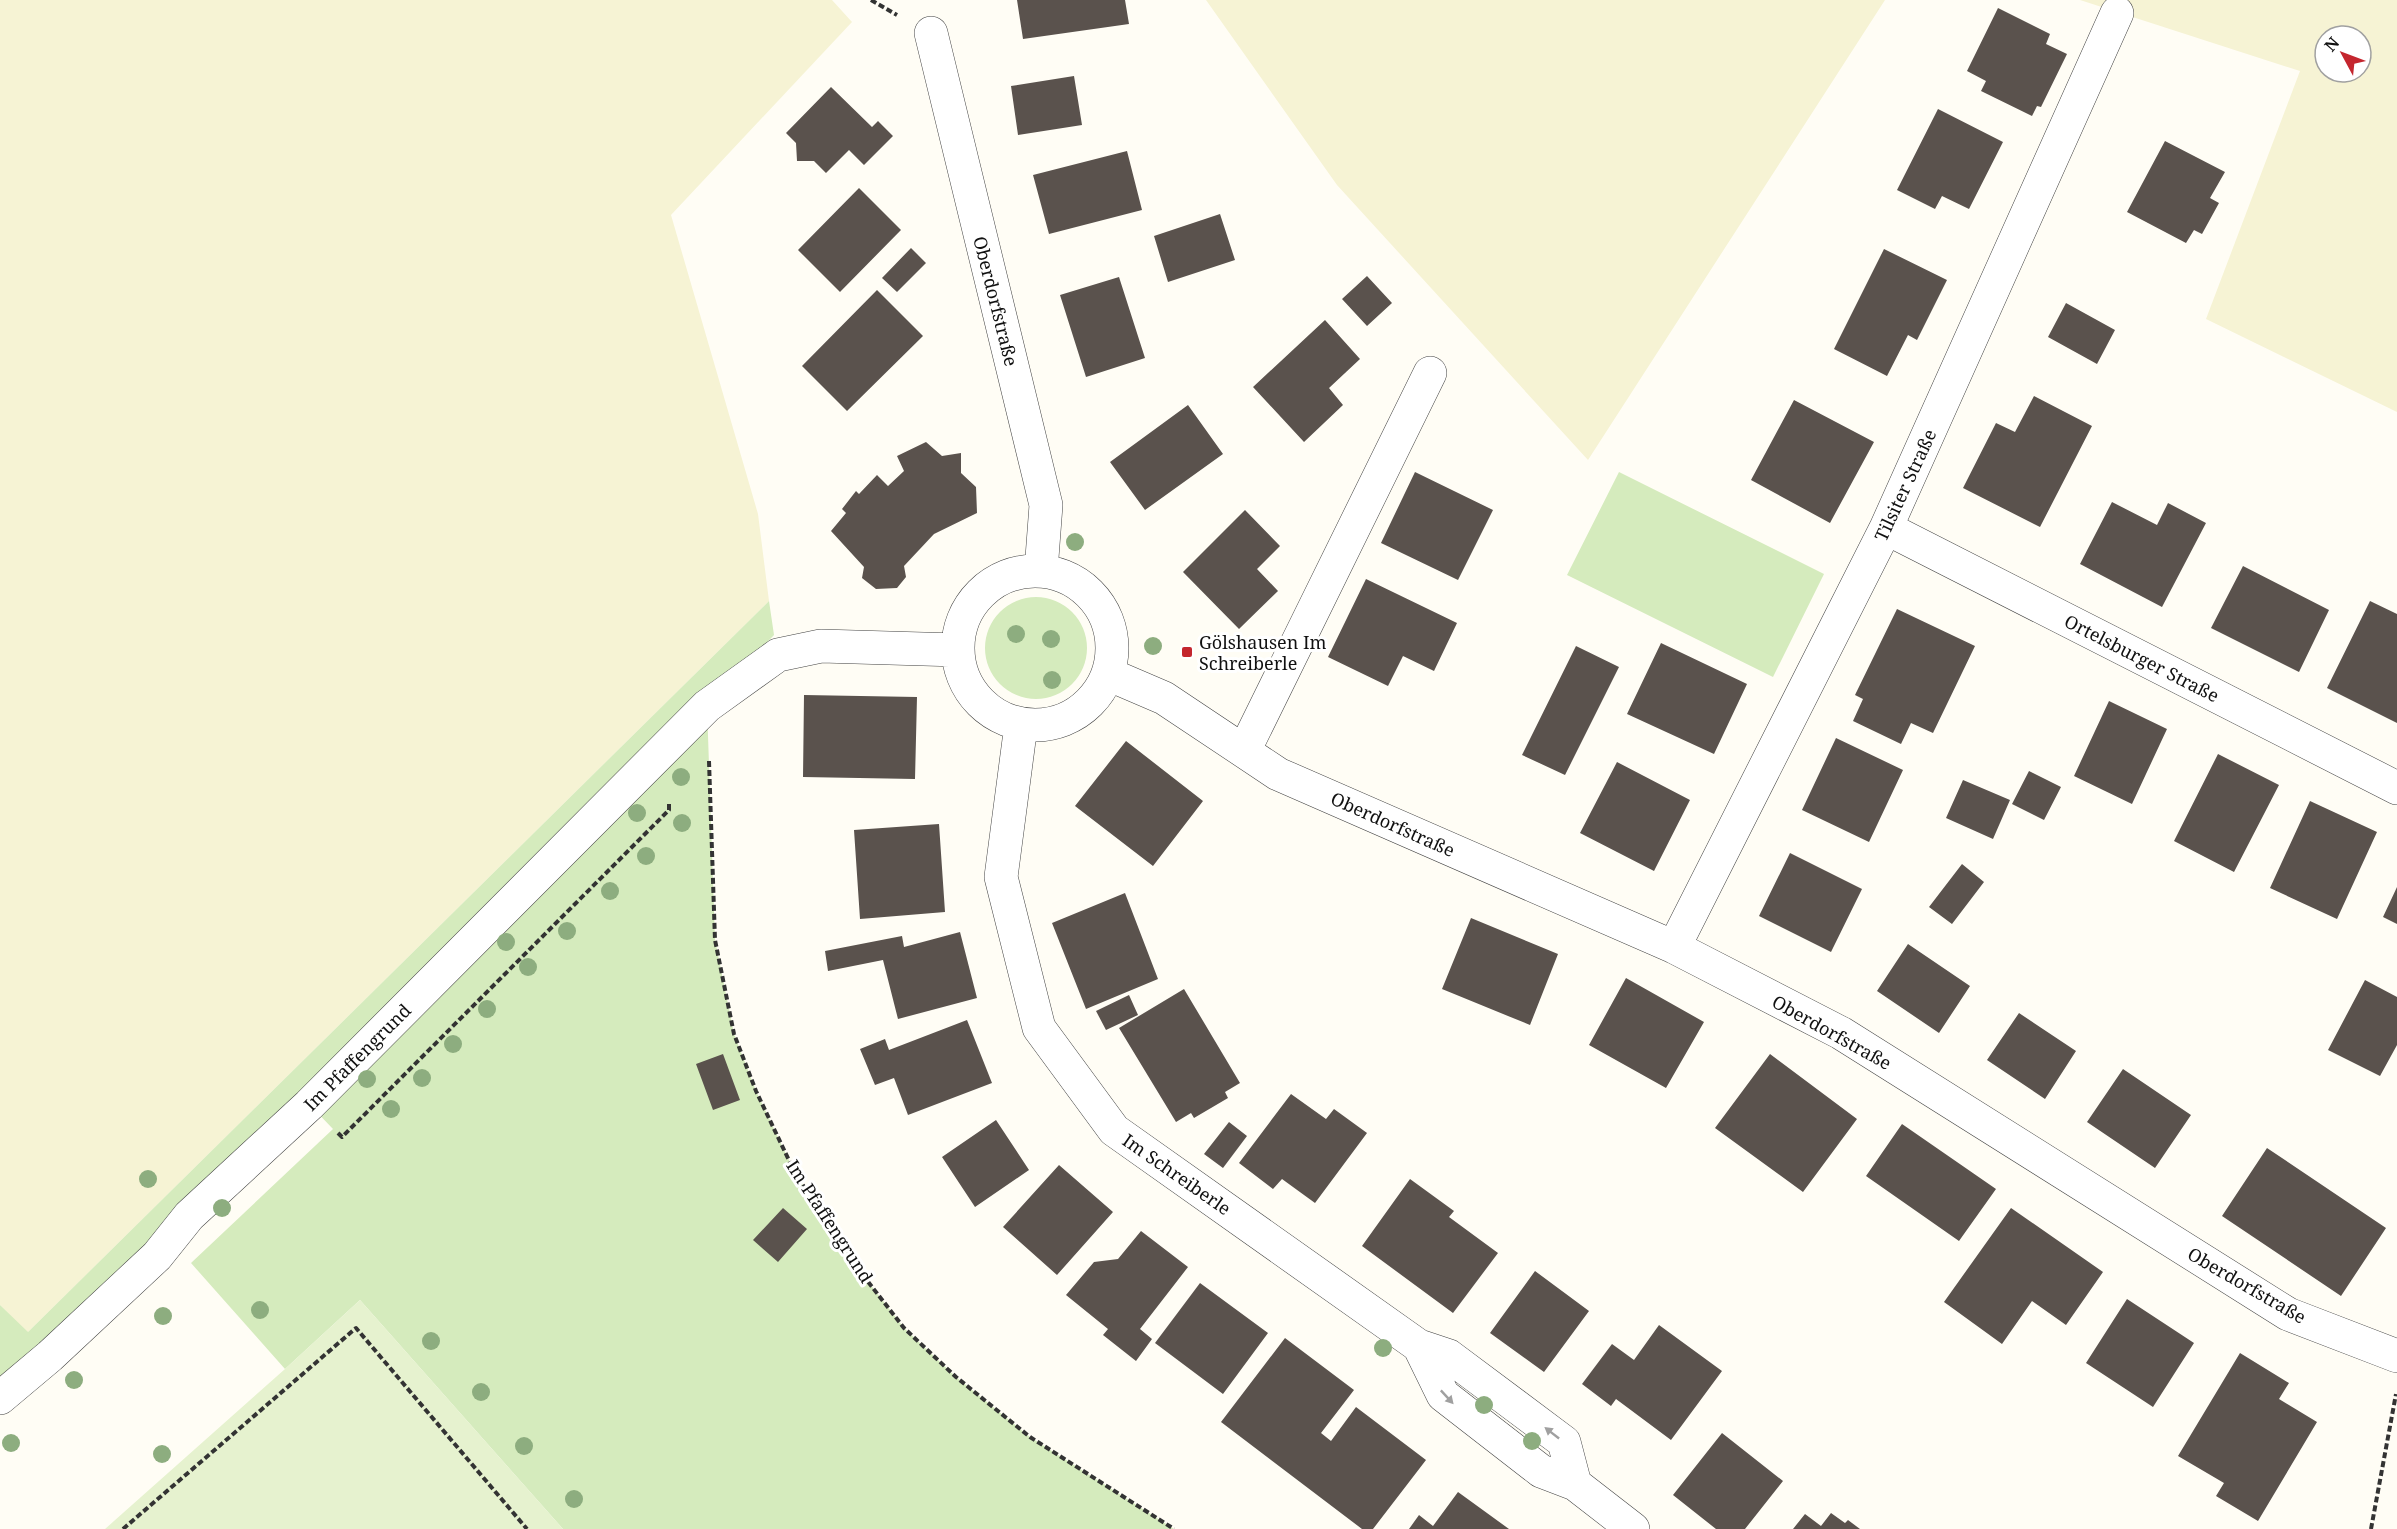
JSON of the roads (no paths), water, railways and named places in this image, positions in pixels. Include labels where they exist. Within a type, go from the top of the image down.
[{"type":"street","name":"Tilsiter Straße","points":[[1674,947],[1886,528],[2117,13]]},
{"type":"street","name":"Oberdorfstraße","points":[[931,33],[1046,505],[1041,571]]},
{"type":"street","points":[[1244,751],[1430,373]]},
{"type":"street","name":"Ortelsburger Straße","points":[[1886,528],[2397,788]]},
{"type":"street","points":[[1041,571],[1061,575],[1079,584],[1094,598],[1105,615],[1111,634],[1112,654],[1108,674],[1100,690],[1074,715],[1048,724],[1021,724],[996,715],[976,698],[966,683],[960,667],[959,631],[975,598],[989,586],[1005,577],[1023,572],[1041,571]]},
{"type":"street","name":"Im Pfaffengrund","points":[[0,1398],[50,1356],[157,1256],[189,1216],[309,1105],[707,706],[778,655],[821,646],[958,650]]},
{"type":"street","name":"Oberdorfstraße","points":[[1108,674],[1164,698],[1278,774],[1674,947],[1840,1033],[2289,1314],[2397,1356]]},
{"type":"street","name":"Im Schreiberle","points":[[1021,724],[1001,877],[1040,1028],[1114,1130],[1419,1346],[1449,1356],[1563,1442],[1575,1484],[1633,1529]]},
{"type":"place","name":"Gölshausen Im Schreiberle","points":[[1187,652]]}]
